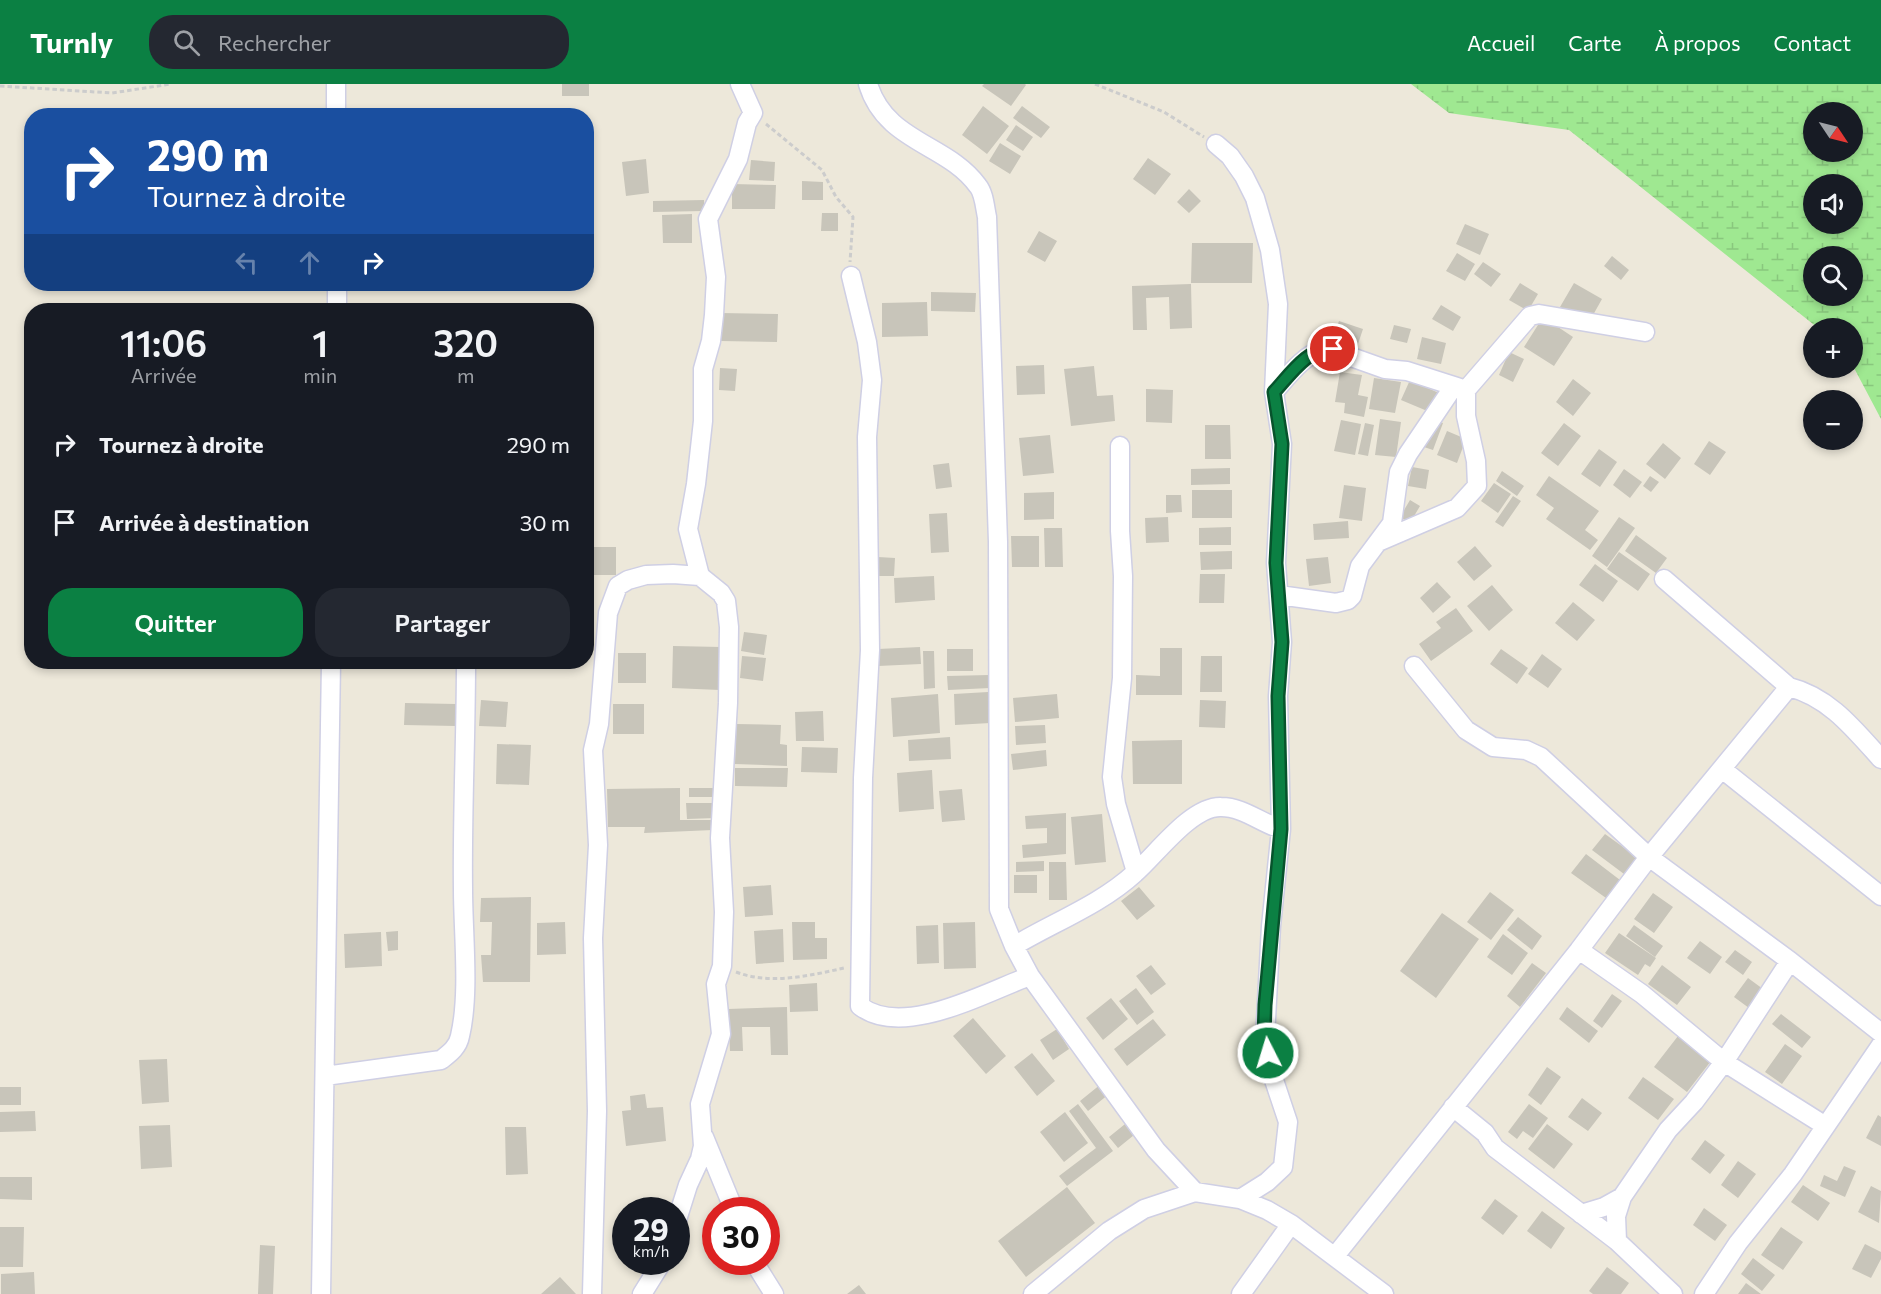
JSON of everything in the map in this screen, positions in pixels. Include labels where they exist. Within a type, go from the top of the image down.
[{"type":"street","points":[[336,84],[336,108]]},
{"type":"street","points":[[700,576],[688,529],[703,421],[703,369],[711,341],[714,315],[716,277],[708,219],[738,159],[747,123],[753,113],[740,84]]},
{"type":"street","points":[[868,84],[873,100],[901,131],[957,166],[980,187],[987,217],[998,542],[999,909],[1014,946],[1030,976],[1156,1150],[1195,1192]]},
{"type":"street","points":[[1216,144],[1230,156],[1248,183],[1255,198],[1270,250],[1278,304],[1274,392],[1282,444],[1276,516],[1276,563],[1282,642],[1278,696],[1281,829],[1271,926],[1264,1038],[1270,1068],[1288,1122],[1287,1147],[1283,1167],[1267,1182],[1240,1199]]},
{"type":"street","points":[[851,276],[867,342],[872,380],[867,437],[870,650],[863,778],[861,1006],[870,1014],[884,1016],[940,1011],[1030,976]]},
{"type":"street","points":[[1279,595],[1336,603],[1348,600],[1352,596],[1360,566],[1392,523],[1400,472],[1408,454],[1460,388],[1530,316],[1539,314],[1645,332]]},
{"type":"street","points":[[1274,392],[1298,366],[1318,350],[1326,348],[1384,369],[1407,371],[1460,388]]},
{"type":"street","points":[[1378,542],[1457,508],[1477,486],[1476,461],[1460,388]]},
{"type":"street","points":[[1120,446],[1120,531],[1123,576],[1122,678],[1112,777],[1116,804],[1136,872]]},
{"type":"street","points":[[592,1294],[597,1111],[593,938],[597,845],[593,750],[599,724],[608,613],[618,586],[628,580],[646,575],[700,576],[713,584],[726,601],[729,627],[728,703],[720,838],[724,912],[722,966],[716,984],[721,1034],[700,1104],[700,1159],[684,1197]]},
{"type":"street","points":[[1664,579],[1789,687],[1818,698],[1835,711],[1881,759]]},
{"type":"street","points":[[1414,666],[1466,730],[1493,747],[1526,750],[1541,757],[1649,856],[1790,961],[1881,1033]]},
{"type":"street","points":[[321,1294],[331,669]]},
{"type":"street","points":[[325,1076],[441,1060],[454,1050],[460,1038],[463,986],[462,800],[466,759],[466,669]]},
{"type":"street","points":[[1335,1256],[1579,950],[1649,856],[1789,687]]},
{"type":"street","points":[[1722,769],[1881,896]]},
{"type":"street","points":[[1014,946],[1108,895],[1136,872],[1185,825],[1220,807],[1243,812],[1281,829]]},
{"type":"street","points":[[1579,950],[1642,994],[1724,1062],[1824,1125]]},
{"type":"street","points":[[1617,1241],[1616,1216],[1622,1197],[1668,1130],[1694,1102],[1724,1062],[1790,961]]},
{"type":"street","points":[[1704,1294],[1745,1235],[1792,1174],[1881,1045]]},
{"type":"street","points":[[1453,1107],[1485,1132],[1495,1148],[1617,1241],[1673,1294]]},
{"type":"street","points":[[701,1130],[729,1197]]},
{"type":"street","points":[[1033,1294],[1059,1270],[1144,1209],[1195,1192],[1240,1199],[1267,1210],[1291,1224],[1384,1294]]},
{"type":"street","points":[[1581,1214],[1604,1207],[1622,1197]]},
{"type":"street","points":[[1241,1294],[1291,1224]]},
{"type":"street","points":[[642,1294],[654,1275]]},
{"type":"street","points":[[762,1275],[774,1294]]},
{"type":"path","points":[[0,86],[112,93],[171,84]]},
{"type":"path","points":[[1095,84],[1164,112],[1216,144]]},
{"type":"path","points":[[753,113],[822,170],[836,197],[853,217],[854,226],[850,239],[851,276]]},
{"type":"path","points":[[722,966],[752,979],[803,977],[845,968]]},
{"type":"green space","points":[[1411,84],[1881,84],[1881,419],[1859,378],[1863,378],[1863,318],[1805,318],[1569,130],[1449,113]]},
{"type":"building","points":[[562,84],[589,84],[589,96],[562,96]]},
{"type":"building","points":[[984,84],[1026,85],[1011,106],[982,86]]},
{"type":"building","points":[[983,106],[1009,126],[987,154],[962,135]]},
{"type":"building","points":[[1022,106],[1050,127],[1041,138],[1013,118]]},
{"type":"building","points":[[1016,125],[1033,137],[1023,151],[1006,140]]},
{"type":"building","points":[[1000,143],[1021,156],[1010,174],[989,161]]},
{"type":"building","points":[[1148,158],[1171,174],[1155,195],[1133,179]]},
{"type":"building","points":[[646,159],[649,193],[626,196],[622,162]]},
{"type":"building","points":[[751,160],[775,162],[774,181],[749,180]]},
{"type":"building","points":[[802,181],[823,182],[823,200],[802,200]]},
{"type":"building","points":[[732,184],[776,185],[775,209],[732,209]]},
{"type":"building","points":[[1189,189],[1201,201],[1189,213],[1177,202]]},
{"type":"building","points":[[704,200],[704,211],[653,212],[653,201]]},
{"type":"building","points":[[822,213],[838,213],[838,231],[821,231]]},
{"type":"building","points":[[692,214],[692,243],[663,243],[662,215]]},
{"type":"building","points":[[1465,224],[1489,234],[1480,255],[1456,244]]},
{"type":"building","points":[[1039,231],[1057,241],[1045,262],[1027,252]]},
{"type":"building","points":[[1192,243],[1253,243],[1252,283],[1191,283]]},
{"type":"building","points":[[1457,253],[1475,264],[1465,281],[1446,271]]},
{"type":"building","points":[[1612,256],[1629,270],[1621,280],[1604,266]]},
{"type":"building","points":[[1483,262],[1501,274],[1491,287],[1474,274]]},
{"type":"building","points":[[1520,283],[1538,294],[1528,311],[1509,300]]},
{"type":"building","points":[[1574,283],[1602,299],[1588,324],[1560,307]]},
{"type":"building","points":[[1191,284],[1192,328],[1170,329],[1169,297],[1146,298],[1147,330],[1133,330],[1132,286]]},
{"type":"building","points":[[931,292],[976,293],[975,312],[931,311]]},
{"type":"building","points":[[927,302],[928,336],[882,337],[882,303]]},
{"type":"building","points":[[1441,305],[1461,317],[1453,331],[1432,319]]},
{"type":"building","points":[[720,313],[778,314],[777,342],[720,341]]},
{"type":"building","points":[[1543,317],[1573,337],[1554,366],[1524,347]]},
{"type":"building","points":[[1339,321],[1363,329],[1357,347],[1332,339]]},
{"type":"building","points":[[1394,325],[1411,329],[1407,343],[1390,339]]},
{"type":"building","points":[[1422,337],[1446,343],[1441,364],[1417,359]]},
{"type":"building","points":[[1509,352],[1524,359],[1513,382],[1499,375]]},
{"type":"building","points":[[1044,365],[1045,394],[1017,395],[1016,366]]},
{"type":"building","points":[[1094,366],[1097,396],[1113,395],[1115,421],[1071,426],[1064,369]]},
{"type":"building","points":[[720,368],[737,369],[735,391],[719,390]]},
{"type":"building","points":[[1340,372],[1362,375],[1358,395],[1368,397],[1364,417],[1344,413],[1345,403],[1335,402]]},
{"type":"building","points":[[1374,378],[1401,382],[1395,413],[1369,409]]},
{"type":"building","points":[[1573,379],[1591,393],[1573,416],[1556,402]]},
{"type":"building","points":[[1410,380],[1441,394],[1432,413],[1401,400]]},
{"type":"building","points":[[1146,389],[1173,390],[1172,423],[1146,422]]},
{"type":"building","points":[[1380,419],[1401,422],[1396,457],[1375,455]]},
{"type":"building","points":[[1341,420],[1361,424],[1355,455],[1334,451]]},
{"type":"building","points":[[1435,420],[1443,423],[1433,450],[1424,447]]},
{"type":"building","points":[[1365,423],[1374,425],[1368,456],[1358,454]]},
{"type":"building","points":[[1564,423],[1581,436],[1558,466],[1541,453]]},
{"type":"building","points":[[1205,425],[1230,425],[1231,459],[1205,459]]},
{"type":"building","points":[[1447,431],[1466,439],[1457,463],[1437,455]]},
{"type":"building","points":[[1050,435],[1054,473],[1023,476],[1019,438]]},
{"type":"building","points":[[1709,441],[1726,452],[1710,475],[1694,464]]},
{"type":"building","points":[[1663,443],[1681,458],[1665,479],[1646,464]]},
{"type":"building","points":[[1599,449],[1617,462],[1600,487],[1581,474]]},
{"type":"building","points":[[949,463],[952,487],[936,489],[933,465]]},
{"type":"building","points":[[1412,467],[1429,470],[1426,489],[1408,486]]},
{"type":"building","points":[[1230,468],[1230,484],[1191,485],[1191,469]]},
{"type":"building","points":[[1624,469],[1642,482],[1630,498],[1613,485]]},
{"type":"building","points":[[1502,471],[1524,486],[1517,496],[1496,481]]},
{"type":"building","points":[[1549,476],[1599,511],[1585,530],[1598,540],[1590,550],[1546,519],[1554,508],[1536,495]]},
{"type":"building","points":[[1650,476],[1659,482],[1651,492],[1643,486]]},
{"type":"building","points":[[1494,483],[1511,494],[1498,513],[1481,501]]},
{"type":"building","points":[[1344,485],[1366,488],[1362,521],[1339,518]]},
{"type":"building","points":[[1192,490],[1232,490],[1232,518],[1192,518]]},
{"type":"building","points":[[1054,492],[1054,519],[1024,520],[1024,493]]},
{"type":"building","points":[[1166,495],[1181,495],[1182,512],[1166,513]]},
{"type":"building","points":[[1513,496],[1521,501],[1503,527],[1495,522]]},
{"type":"building","points":[[1410,500],[1420,506],[1410,523],[1400,517]]},
{"type":"building","points":[[947,513],[949,552],[931,553],[929,514]]},
{"type":"building","points":[[1168,517],[1169,542],[1146,543],[1145,518]]},
{"type":"building","points":[[1619,517],[1635,528],[1607,567],[1592,556]]},
{"type":"building","points":[[1348,521],[1349,538],[1314,540],[1313,524]]},
{"type":"building","points":[[1231,527],[1231,545],[1199,545],[1199,528]]},
{"type":"building","points":[[1044,528],[1062,528],[1063,567],[1045,567]]},
{"type":"building","points":[[1636,535],[1667,558],[1656,573],[1625,551]]},
{"type":"building","points":[[1011,536],[1039,536],[1039,567],[1012,567]]},
{"type":"building","points":[[1475,546],[1492,566],[1474,581],[1457,562]]},
{"type":"building","points":[[594,547],[616,547],[616,575],[594,575]]},
{"type":"building","points":[[1232,551],[1232,569],[1201,570],[1200,552]]},
{"type":"building","points":[[1619,552],[1650,574],[1638,591],[1607,569]]},
{"type":"building","points":[[878,557],[895,558],[894,576],[877,576]]},
{"type":"building","points":[[1328,557],[1331,583],[1309,586],[1306,559]]},
{"type":"building","points":[[1595,564],[1618,581],[1603,602],[1579,585]]},
{"type":"building","points":[[1200,574],[1225,574],[1224,603],[1199,603]]},
{"type":"building","points":[[934,576],[935,600],[895,603],[894,578]]},
{"type":"building","points":[[1437,582],[1451,597],[1433,613],[1420,598]]},
{"type":"building","points":[[1492,585],[1513,610],[1489,631],[1467,606]]},
{"type":"building","points":[[1573,602],[1595,620],[1577,641],[1555,623]]},
{"type":"building","points":[[1456,608],[1473,631],[1431,661],[1419,644],[1441,628],[1436,622]]},
{"type":"building","points":[[744,632],[767,635],[764,655],[741,651]]},
{"type":"building","points":[[673,646],[721,647],[720,690],[672,688]]},
{"type":"building","points":[[920,647],[921,664],[878,666],[878,649]]},
{"type":"building","points":[[1160,648],[1182,648],[1182,695],[1136,695],[1136,675],[1160,676]]},
{"type":"building","points":[[947,649],[973,649],[973,671],[947,671]]},
{"type":"building","points":[[1501,649],[1528,668],[1517,684],[1490,664]]},
{"type":"building","points":[[923,651],[934,651],[935,688],[924,689]]},
{"type":"building","points":[[618,653],[646,653],[646,683],[618,683]]},
{"type":"building","points":[[1542,654],[1562,669],[1548,688],[1528,674]]},
{"type":"building","points":[[742,656],[766,658],[763,681],[740,678]]},
{"type":"building","points":[[1201,656],[1222,656],[1222,692],[1200,692]]},
{"type":"building","points":[[989,675],[990,688],[948,690],[947,676]]},
{"type":"building","points":[[988,692],[990,723],[955,725],[954,694]]},
{"type":"building","points":[[938,694],[940,733],[893,737],[891,698]]},
{"type":"building","points":[[1057,694],[1059,718],[1015,722],[1013,698]]},
{"type":"building","points":[[481,700],[508,702],[506,727],[479,726]]},
{"type":"building","points":[[1200,700],[1226,701],[1225,728],[1199,727]]},
{"type":"building","points":[[405,703],[456,704],[456,726],[404,725]]},
{"type":"building","points":[[613,704],[644,704],[644,734],[613,734]]},
{"type":"building","points":[[823,711],[824,741],[796,741],[795,712]]},
{"type":"building","points":[[736,724],[781,725],[780,744],[787,745],[787,766],[735,764]]},
{"type":"building","points":[[1045,725],[1046,743],[1016,745],[1015,726]]},
{"type":"building","points":[[950,737],[951,759],[909,761],[908,740]]},
{"type":"building","points":[[1182,740],[1182,784],[1133,784],[1132,741]]},
{"type":"building","points":[[497,744],[531,745],[529,785],[496,784]]},
{"type":"building","points":[[802,747],[838,748],[837,773],[801,772]]},
{"type":"building","points":[[1046,750],[1047,766],[1013,770],[1011,754]]},
{"type":"building","points":[[735,768],[788,768],[787,787],[735,786]]},
{"type":"building","points":[[932,770],[934,809],[899,812],[897,773]]},
{"type":"building","points":[[680,788],[680,820],[714,820],[713,830],[644,833],[645,827],[608,827],[607,789]]},
{"type":"building","points":[[689,788],[716,788],[716,797],[689,797]]},
{"type":"building","points":[[962,789],[965,820],[942,822],[939,791]]},
{"type":"building","points":[[686,803],[715,803],[715,818],[687,819]]},
{"type":"building","points":[[1066,813],[1066,854],[1023,858],[1022,845],[1047,843],[1047,828],[1026,829],[1025,816]]},
{"type":"building","points":[[1102,814],[1106,862],[1075,865],[1071,817]]},
{"type":"building","points":[[1605,834],[1637,857],[1624,874],[1592,850]]},
{"type":"building","points":[[1586,854],[1620,880],[1606,898],[1571,873]]},
{"type":"building","points":[[1044,861],[1044,871],[1016,872],[1016,862]]},
{"type":"building","points":[[1049,862],[1066,862],[1067,900],[1049,900]]},
{"type":"building","points":[[1014,875],[1037,875],[1037,893],[1014,893]]},
{"type":"building","points":[[771,885],[773,915],[745,917],[743,887]]},
{"type":"building","points":[[1139,887],[1155,906],[1137,920],[1121,901]]},
{"type":"building","points":[[1490,892],[1514,910],[1491,940],[1467,922]]},
{"type":"building","points":[[1653,893],[1673,907],[1654,933],[1634,919]]},
{"type":"building","points":[[531,897],[530,982],[483,982],[481,955],[491,955],[492,922],[480,922],[481,898]]},
{"type":"building","points":[[1442,913],[1479,939],[1436,998],[1400,971]]},
{"type":"building","points":[[1518,917],[1542,936],[1532,950],[1507,930]]},
{"type":"building","points":[[565,922],[566,954],[537,955],[537,923]]},
{"type":"building","points":[[792,922],[815,922],[815,938],[827,938],[827,959],[793,960]]},
{"type":"building","points":[[975,922],[976,968],[944,969],[943,923]]},
{"type":"building","points":[[938,925],[939,963],[917,964],[916,926]]},
{"type":"building","points":[[1634,925],[1663,946],[1655,957],[1626,936]]},
{"type":"building","points":[[783,929],[784,962],[756,964],[754,931]]},
{"type":"building","points":[[398,931],[398,950],[388,951],[386,932]]},
{"type":"building","points":[[381,932],[382,966],[345,968],[344,934]]},
{"type":"building","points":[[1619,933],[1656,958],[1650,967],[1645,964],[1638,975],[1605,953]]},
{"type":"building","points":[[1503,934],[1528,953],[1512,975],[1487,957]]},
{"type":"building","points":[[1700,941],[1722,957],[1710,974],[1687,958]]},
{"type":"building","points":[[1735,950],[1752,962],[1743,975],[1725,962]]},
{"type":"building","points":[[1532,963],[1546,973],[1520,1007],[1507,996]]},
{"type":"building","points":[[1151,965],[1166,984],[1151,995],[1136,976]]},
{"type":"building","points":[[1662,965],[1691,987],[1677,1005],[1648,984]]},
{"type":"building","points":[[1748,978],[1763,989],[1749,1008],[1734,997]]},
{"type":"building","points":[[817,983],[818,1011],[790,1012],[789,985]]},
{"type":"building","points":[[1136,988],[1154,1012],[1137,1025],[1119,1001]]},
{"type":"building","points":[[1612,994],[1622,1001],[1602,1028],[1593,1021]]},
{"type":"building","points":[[1111,998],[1128,1019],[1103,1040],[1086,1018]]},
{"type":"building","points":[[787,1007],[788,1055],[771,1055],[770,1027],[742,1027],[743,1051],[730,1051],[728,1009]]},
{"type":"building","points":[[1567,1007],[1598,1031],[1589,1043],[1559,1019]]},
{"type":"building","points":[[1781,1014],[1811,1037],[1802,1048],[1772,1024]]},
{"type":"building","points":[[973,1018],[1006,1056],[986,1074],[953,1036]]},
{"type":"building","points":[[1153,1019],[1166,1035],[1127,1066],[1114,1049]]},
{"type":"building","points":[[1057,1029],[1069,1049],[1053,1060],[1040,1040]]},
{"type":"building","points":[[1678,1036],[1711,1061],[1687,1092],[1654,1067]]},
{"type":"building","points":[[1785,1044],[1802,1056],[1782,1084],[1765,1072]]},
{"type":"building","points":[[1032,1053],[1055,1081],[1037,1096],[1014,1067]]},
{"type":"building","points":[[167,1059],[169,1102],[142,1104],[139,1060]]},
{"type":"building","points":[[1547,1067],[1561,1077],[1541,1105],[1528,1095]]},
{"type":"building","points":[[1643,1077],[1674,1099],[1658,1120],[1628,1098]]},
{"type":"building","points":[[1101,1084],[1109,1094],[1088,1111],[1080,1101]]},
{"type":"building","points":[[0,1087],[21,1087],[21,1105],[0,1105]]},
{"type":"building","points":[[645,1094],[647,1108],[663,1107],[666,1141],[626,1146],[622,1111],[631,1110],[630,1096]]},
{"type":"building","points":[[1582,1098],[1602,1113],[1588,1131],[1568,1117]]},
{"type":"building","points":[[1078,1104],[1113,1151],[1067,1186],[1059,1176],[1096,1148],[1069,1111]]},
{"type":"building","points":[[1529,1104],[1548,1118],[1533,1138],[1523,1131],[1517,1139],[1508,1132]]},
{"type":"building","points":[[35,1111],[36,1131],[0,1132],[0,1112]]},
{"type":"building","points":[[1065,1112],[1088,1143],[1064,1162],[1040,1132]]},
{"type":"building","points":[[1878,1115],[1881,1117],[1881,1146],[1866,1138]]},
{"type":"building","points":[[1130,1120],[1139,1131],[1118,1148],[1109,1137]]},
{"type":"building","points":[[1547,1124],[1573,1144],[1554,1169],[1528,1149]]},
{"type":"building","points":[[170,1125],[172,1167],[141,1169],[139,1126]]},
{"type":"building","points":[[505,1127],[526,1127],[528,1174],[506,1175]]},
{"type":"building","points":[[1705,1140],[1725,1155],[1710,1174],[1691,1159]]},
{"type":"building","points":[[1738,1161],[1756,1174],[1738,1198],[1721,1185]]},
{"type":"building","points":[[1844,1166],[1856,1171],[1845,1197],[1820,1186],[1824,1175],[1837,1181]]},
{"type":"building","points":[[0,1177],[32,1177],[32,1200],[0,1199]]},
{"type":"building","points":[[1803,1185],[1830,1203],[1818,1221],[1791,1202]]},
{"type":"building","points":[[1871,1186],[1881,1191],[1879,1223],[1858,1212]]},
{"type":"building","points":[[1067,1187],[1095,1223],[1026,1277],[998,1241]]},
{"type":"building","points":[[1495,1199],[1518,1216],[1503,1235],[1481,1218]]},
{"type":"building","points":[[1704,1208],[1727,1225],[1715,1241],[1693,1225]]},
{"type":"building","points":[[1542,1211],[1565,1228],[1551,1249],[1527,1231]]},
{"type":"building","points":[[0,1227],[24,1227],[23,1267],[0,1267]]},
{"type":"building","points":[[1781,1227],[1803,1242],[1783,1270],[1761,1255]]},
{"type":"building","points":[[1865,1244],[1881,1252],[1881,1259],[1871,1278],[1852,1269]]},
{"type":"building","points":[[260,1245],[275,1246],[273,1294],[258,1294]]},
{"type":"building","points":[[1753,1258],[1775,1275],[1762,1291],[1741,1274]]},
{"type":"building","points":[[1607,1267],[1629,1283],[1621,1294],[1593,1294],[1589,1291]]},
{"type":"building","points":[[34,1272],[35,1294],[1,1294],[1,1274]]},
{"type":"building","points":[[560,1277],[576,1294],[541,1294]]},
{"type":"building","points":[[1746,1283],[1761,1294],[1738,1294]]},
{"type":"building","points":[[859,1285],[866,1294],[847,1294]]},
{"type":"route","points":[[1268,1053],[1264,1038],[1265,1005],[1281,829],[1278,696],[1282,642],[1276,563],[1277,505],[1282,444],[1274,392],[1298,366],[1318,350],[1333,349]]}]
